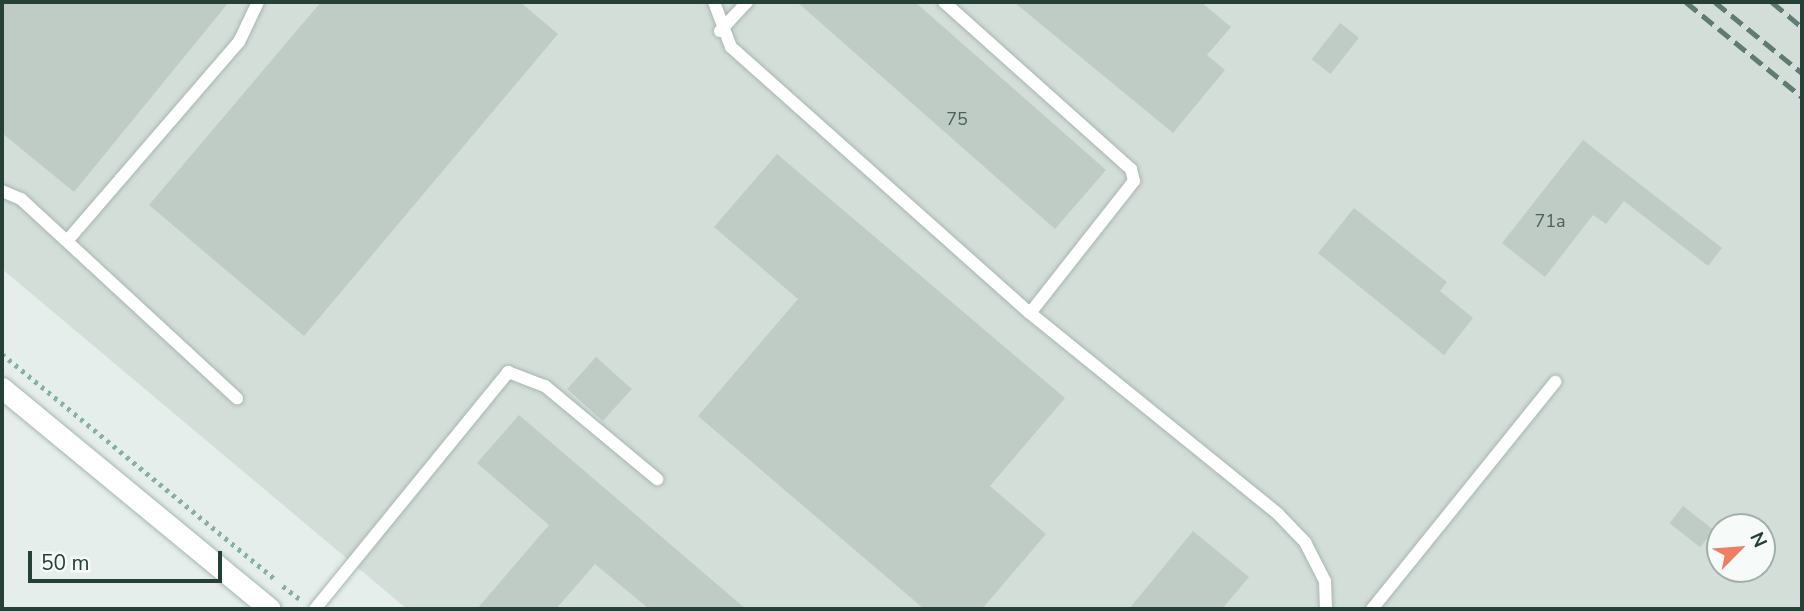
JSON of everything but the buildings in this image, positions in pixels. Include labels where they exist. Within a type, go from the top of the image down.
[{"type":"main road","points":[[2,388],[270,609]]},
{"type":"lane","points":[[67,241],[239,42],[258,2]]},
{"type":"lane","points":[[714,2],[720,31],[1030,313],[1278,514],[1305,542],[1325,581],[1326,609]]},
{"type":"lane","points":[[720,31],[747,2]]},
{"type":"lane","points":[[944,2],[1131,169],[1134,181],[1030,313]]},
{"type":"lane","points":[[2,191],[21,199],[237,398]]},
{"type":"lane","points":[[313,609],[508,372],[545,386],[657,479]]},
{"type":"lane","points":[[1372,609],[1555,382]]},
{"type":"path","points":[[2,354],[313,609]]},
{"type":"shaded area","points":[[2,2],[1802,2],[1802,609],[407,609],[2,269]]},
{"type":"railway","points":[[1686,2],[1802,97]]},
{"type":"railway","points":[[1715,2],[1802,73]]},
{"type":"railway","points":[[1772,2],[1802,27]]}]
